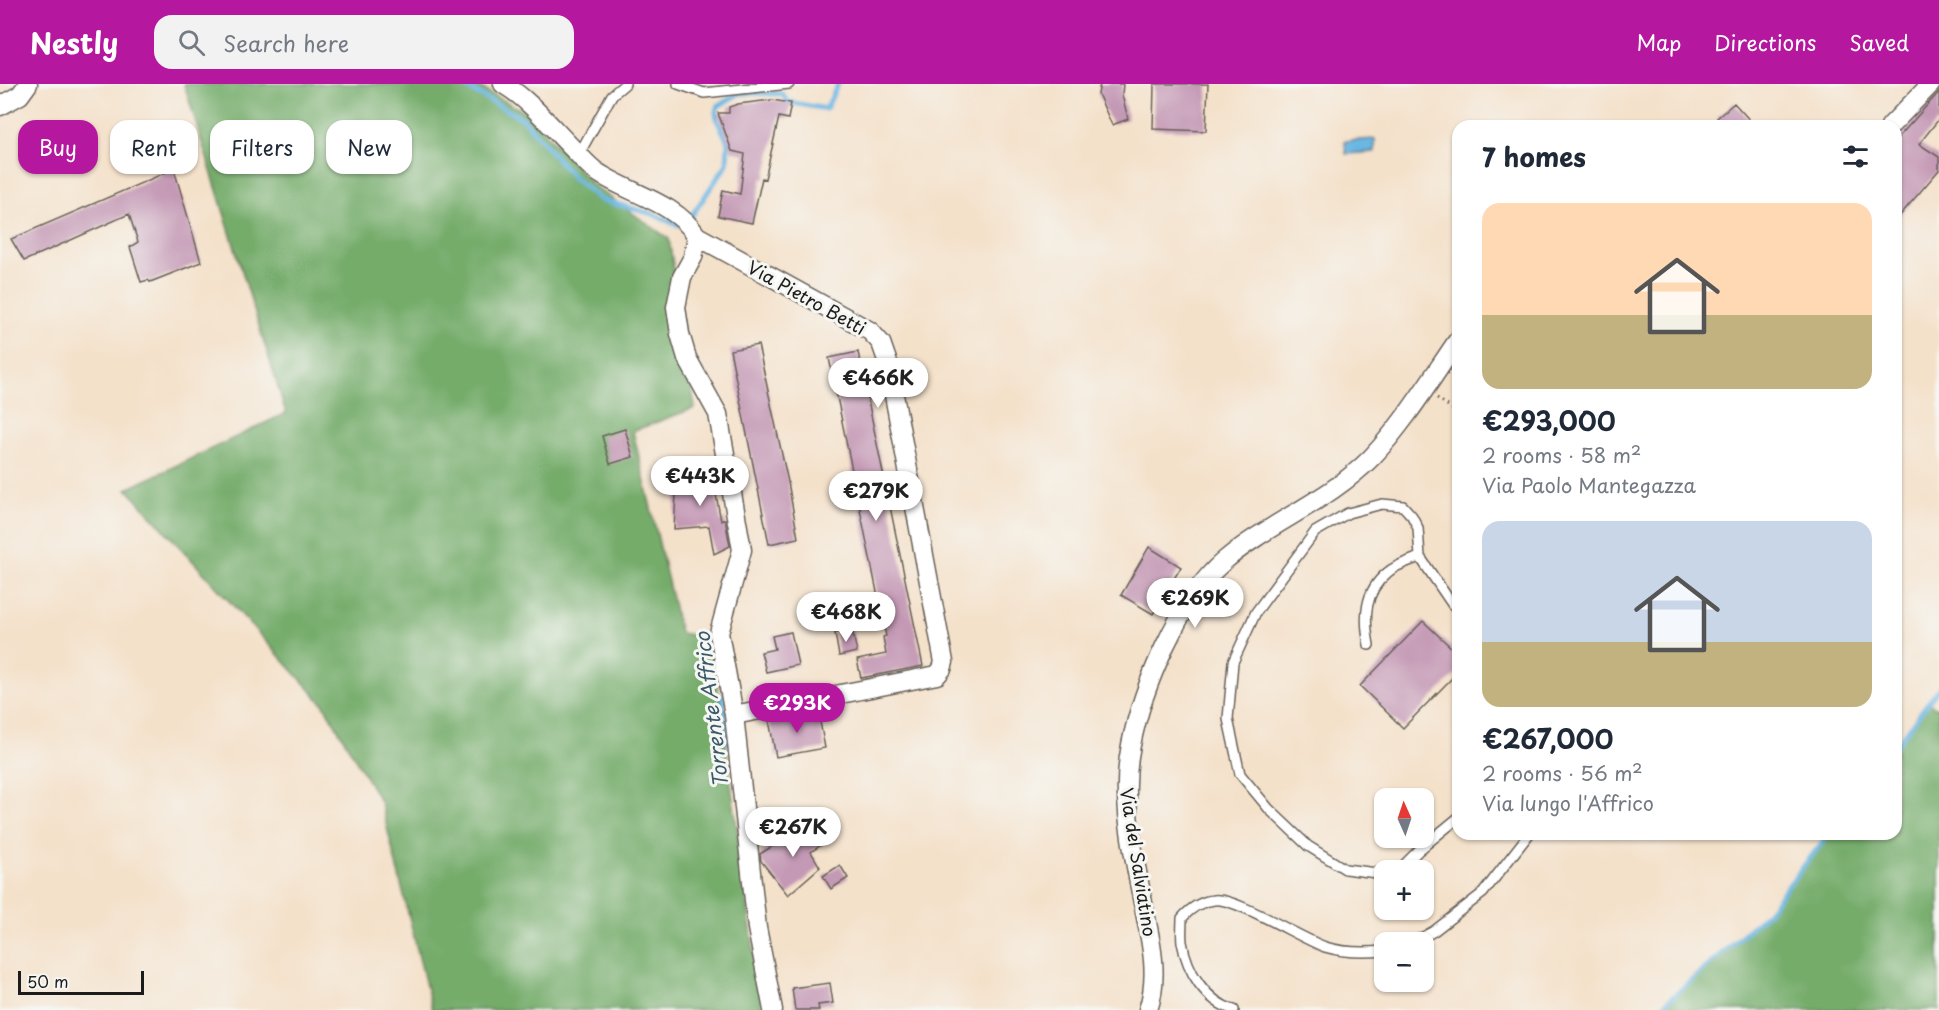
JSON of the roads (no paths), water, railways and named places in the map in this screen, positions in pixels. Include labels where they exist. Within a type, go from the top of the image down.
[{"type":"street","points":[[0,106],[20,96],[28,84]]},
{"type":"street","name":"Via Pietro Betti","points":[[502,84],[519,93],[595,171],[667,208],[689,223],[698,236],[870,331],[881,343],[888,363],[944,662],[942,669],[937,675],[734,715]]},
{"type":"street","points":[[1896,120],[1930,84]]},
{"type":"street","points":[[698,236],[693,257],[682,277],[676,307],[687,358],[718,414],[742,550],[719,633],[734,715],[758,928],[773,1010]]},
{"type":"street","name":"Via del Salviatino","points":[[1148,1010],[1154,971],[1149,931],[1129,825],[1126,779],[1131,744],[1140,710],[1158,662],[1179,620],[1200,587],[1217,568],[1257,538],[1344,481],[1372,457],[1401,422],[1452,349]]},
{"type":"lane","points":[[579,154],[612,94],[625,84]]},
{"type":"lane","points":[[678,84],[704,93],[789,84]]},
{"type":"lane","points":[[1374,873],[1345,869],[1308,846],[1269,809],[1240,774],[1228,719],[1233,662],[1256,612],[1315,532],[1348,513],[1382,504],[1403,506],[1412,516],[1418,528],[1420,557],[1452,602]]},
{"type":"lane","points":[[1369,645],[1365,616],[1368,597],[1388,572],[1420,557]]},
{"type":"lane","points":[[1409,860],[1452,823]]},
{"type":"lane","points":[[1432,932],[1483,893],[1524,840]]},
{"type":"lane","points":[[1234,1010],[1223,1007],[1205,993],[1190,969],[1182,941],[1182,918],[1192,908],[1214,900],[1232,903],[1325,947],[1358,954],[1374,952]]},
{"type":"water","points":[[1375,139],[1375,152],[1346,154],[1345,141]]},
{"type":"waterway","name":"Torrente Affrico","points":[[460,84],[523,119],[574,178],[601,200],[653,214],[677,225]]},
{"type":"waterway","points":[[688,221],[727,164],[728,142],[717,120],[718,106],[740,93],[782,94],[788,102],[826,109],[838,84]]},
{"type":"waterway","points":[[1902,738],[1939,688]]},
{"type":"waterway","name":"Torrente Affrico","points":[[722,696],[728,743]]},
{"type":"waterway","points":[[1658,1010],[1766,914],[1824,840]]}]
